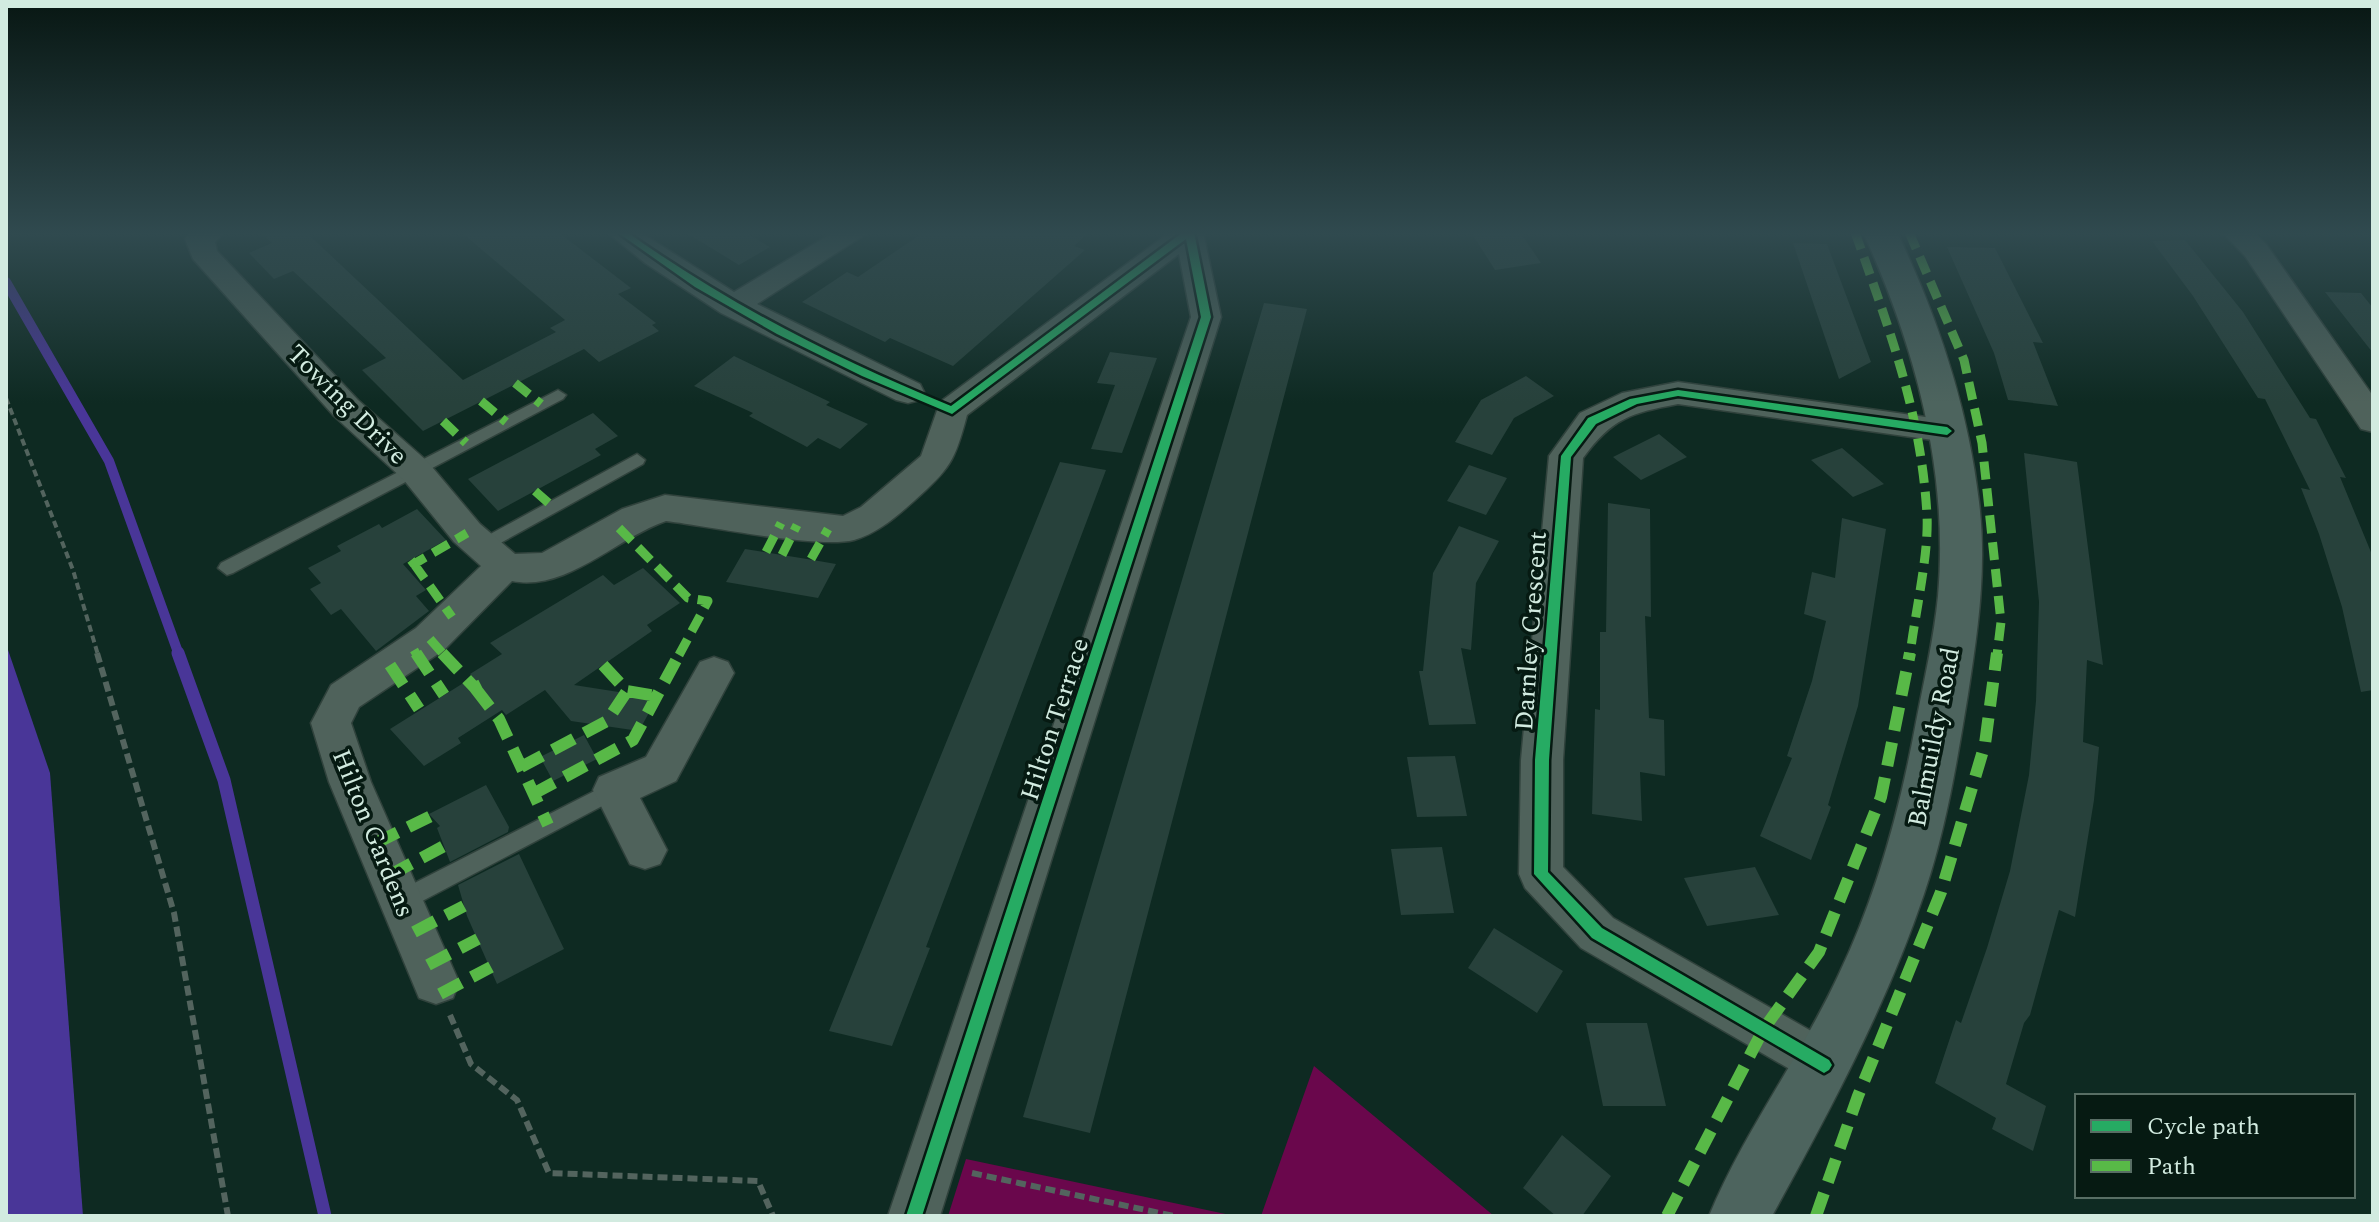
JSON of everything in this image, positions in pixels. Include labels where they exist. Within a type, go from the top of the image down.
[{"type":"street","name":"Towing Drive","points":[[236,289],[346,408],[415,470],[492,557]]},
{"type":"street","points":[[703,289],[928,400]]},
{"type":"street","points":[[732,306],[760,289]]},
{"type":"street","points":[[928,400],[1100,289]]},
{"type":"street","name":"Hilton Terrace","points":[[914,1216],[1206,317],[1200,289]]},
{"type":"street","name":"Balmuildy Road","points":[[1739,1216],[1824,1065],[1890,919],[1930,785],[1960,594],[1957,509],[1947,431],[1929,348],[1907,289]]},
{"type":"street","points":[[2283,289],[2373,421]]},
{"type":"street","name":"Darnley Crescent","points":[[1824,1065],[1597,933],[1541,874],[1542,760],[1566,456],[1592,421],[1634,401],[1678,393],[1947,431]]},
{"type":"street","points":[[492,557],[525,570],[551,565],[635,518],[665,508],[834,530],[862,523],[934,464],[940,453],[928,400]]},
{"type":"street","name":"Hilton Gardens","points":[[436,982],[350,782],[331,723],[345,696],[430,639],[492,557]]},
{"type":"street","points":[[645,850],[614,790],[661,769],[714,673]]},
{"type":"lane","name":"Towing Drive","points":[[227,568],[558,395]]},
{"type":"lane","points":[[492,557],[637,460]]},
{"type":"lane","points":[[401,901],[614,790]]},
{"type":"path","points":[[6,398],[73,570],[174,913],[228,1216]]},
{"type":"path","points":[[436,982],[471,1064],[517,1100],[549,1173],[758,1181],[773,1216]]},
{"type":"path","points":[[932,1165],[1174,1216]]},
{"type":"shaded area","points":[[6,644],[50,773],[83,1216],[6,1216]]},
{"type":"shaded area","points":[[1314,1066],[1494,1216],[1261,1216]]},
{"type":"shaded area","points":[[966,1159],[1235,1216],[948,1216]]},
{"type":"building","points":[[312,289],[366,289],[463,380],[556,332],[550,328],[565,320],[528,289],[629,289],[618,294],[656,323],[652,325],[659,331],[599,362],[584,349],[423,431],[362,370],[386,358]]},
{"type":"building","points":[[821,289],[1041,289],[953,366],[890,338],[885,342],[802,302]]},
{"type":"building","points":[[1809,289],[1844,289],[1871,362],[1839,379]]},
{"type":"building","points":[[1966,289],[2016,289],[2043,343],[2033,342],[2058,406],[2008,400],[1994,353]]},
{"type":"building","points":[[2188,289],[2224,289],[2243,312],[2310,418],[2316,419],[2346,478],[2340,477],[2373,557],[2373,690],[2361,692],[2342,607],[2301,488],[2310,490],[2265,399],[2258,398]]},
{"type":"building","points":[[2325,292],[2361,293],[2373,308],[2373,353]]},
{"type":"building","points":[[1264,303],[1307,309],[1090,1133],[1023,1117]]},
{"type":"building","points":[[1110,352],[1157,358],[1122,453],[1091,449],[1115,385],[1097,383]]},
{"type":"building","points":[[734,356],[830,402],[826,405],[868,424],[840,449],[818,438],[807,447],[749,416],[753,413],[694,386]]},
{"type":"building","points":[[1526,376],[1554,396],[1514,418],[1492,455],[1455,442],[1481,400]]},
{"type":"building","points":[[593,413],[618,436],[595,449],[601,455],[498,511],[468,479]]},
{"type":"building","points":[[1659,434],[1687,457],[1641,480],[1613,457]]},
{"type":"building","points":[[1842,448],[1884,484],[1853,497],[1811,460]]},
{"type":"building","points":[[2024,453],[2077,462],[2103,665],[2087,660],[2083,742],[2099,747],[2094,800],[2075,917],[2059,910],[2030,1015],[2024,1023],[2006,1084],[2046,1106],[2033,1151],[1992,1129],[1996,1118],[1935,1083],[1956,1020],[1961,1023],[1987,948],[2010,871],[2029,775],[2036,701],[2039,602]]},
{"type":"building","points":[[1060,462],[1106,470],[926,947],[930,948],[892,1046],[829,1031]]},
{"type":"building","points":[[1469,465],[1507,478],[1486,515],[1447,501]]},
{"type":"building","points":[[1608,503],[1650,509],[1651,617],[1645,616],[1649,718],[1664,720],[1665,776],[1640,772],[1642,821],[1592,814],[1595,709],[1600,710],[1600,632],[1606,632]]},
{"type":"building","points":[[417,509],[446,540],[403,564],[426,590],[416,596],[429,611],[376,651],[341,609],[331,615],[310,589],[321,583],[308,568],[341,551],[337,546],[379,524],[382,528]]},
{"type":"building","points":[[1842,518],[1886,529],[1858,706],[1828,805],[1831,807],[1811,860],[1760,836],[1792,758],[1787,756],[1812,681],[1826,621],[1804,614],[1812,572],[1835,578]]},
{"type":"building","points":[[1459,526],[1499,541],[1476,583],[1471,650],[1461,648],[1476,724],[1429,725],[1419,671],[1423,671],[1433,573]]},
{"type":"building","points":[[745,549],[836,564],[818,598],[726,582]]},
{"type":"building","points":[[643,568],[680,603],[647,625],[652,631],[574,685],[657,698],[639,731],[571,721],[545,690],[506,715],[502,710],[458,738],[461,743],[424,766],[390,729],[473,677],[470,674],[502,654],[490,643],[603,575],[614,585]]},
{"type":"building","points":[[584,735],[597,759],[553,781],[540,757]]},
{"type":"building","points":[[1455,756],[1467,816],[1417,817],[1407,757]]},
{"type":"building","points":[[486,785],[509,827],[508,832],[450,862],[437,828],[440,826],[429,814]]},
{"type":"building","points":[[1442,847],[1454,913],[1401,915],[1391,849]]},
{"type":"building","points":[[519,854],[564,949],[497,984],[467,916],[458,885]]},
{"type":"building","points":[[1755,867],[1779,915],[1707,926],[1684,878]]},
{"type":"building","points":[[1494,928],[1563,971],[1537,1013],[1468,968]]},
{"type":"building","points":[[1586,1023],[1647,1023],[1666,1106],[1603,1106]]},
{"type":"building","points":[[1562,1135],[1611,1176],[1582,1216],[1556,1216],[1523,1188]]},
{"type":"waterway","points":[[10,289],[109,461],[179,655]]},
{"type":"waterway","points":[[178,653],[224,780],[325,1216]]},
{"type":"marked path","points":[[1667,1216],[1763,1030],[1819,952],[1881,797],[1910,656],[1927,518],[1916,426],[1906,377],[1875,289]]},
{"type":"marked path","points":[[1816,1216],[1858,1096],[1941,892],[1985,744],[2001,622],[1982,443],[1964,360],[1934,289]]},
{"type":"marked path","points":[[515,383],[541,404]]},
{"type":"marked path","points":[[481,401],[506,422]]},
{"type":"marked path","points":[[443,421],[466,443]]},
{"type":"marked path","points":[[535,491],[553,507]]},
{"type":"marked path","points":[[766,552],[781,523]]},
{"type":"marked path","points":[[782,555],[797,525]]},
{"type":"marked path","points":[[533,794],[633,740],[708,601],[688,598],[619,528]]},
{"type":"marked path","points":[[811,559],[828,529]]},
{"type":"marked path","points":[[411,560],[414,564],[467,533]]},
{"type":"marked path","points":[[414,564],[452,617]]},
{"type":"marked path","points":[[430,639],[475,688],[481,685]]},
{"type":"marked path","points":[[414,650],[444,695]]},
{"type":"marked path","points":[[390,665],[419,709]]},
{"type":"marked path","points":[[603,665],[627,691],[657,696]]},
{"type":"marked path","points":[[475,688],[499,719],[548,825]]},
{"type":"marked path","points":[[521,767],[607,721],[627,691]]},
{"type":"marked path","points":[[376,843],[431,816]]},
{"type":"marked path","points":[[390,875],[444,846]]},
{"type":"marked path","points":[[414,932],[464,906]]},
{"type":"marked path","points":[[428,965],[478,939]]},
{"type":"marked path","points":[[440,994],[491,967]]},
{"type":"cycle path","points":[[706,289],[780,332],[865,374],[952,410],[1113,289]]},
{"type":"cycle path","points":[[914,1216],[1206,317],[1200,289]]},
{"type":"cycle path","points":[[1824,1065],[1597,933],[1541,874],[1542,760],[1566,456],[1592,421],[1634,401],[1678,393],[1947,431]]}]
